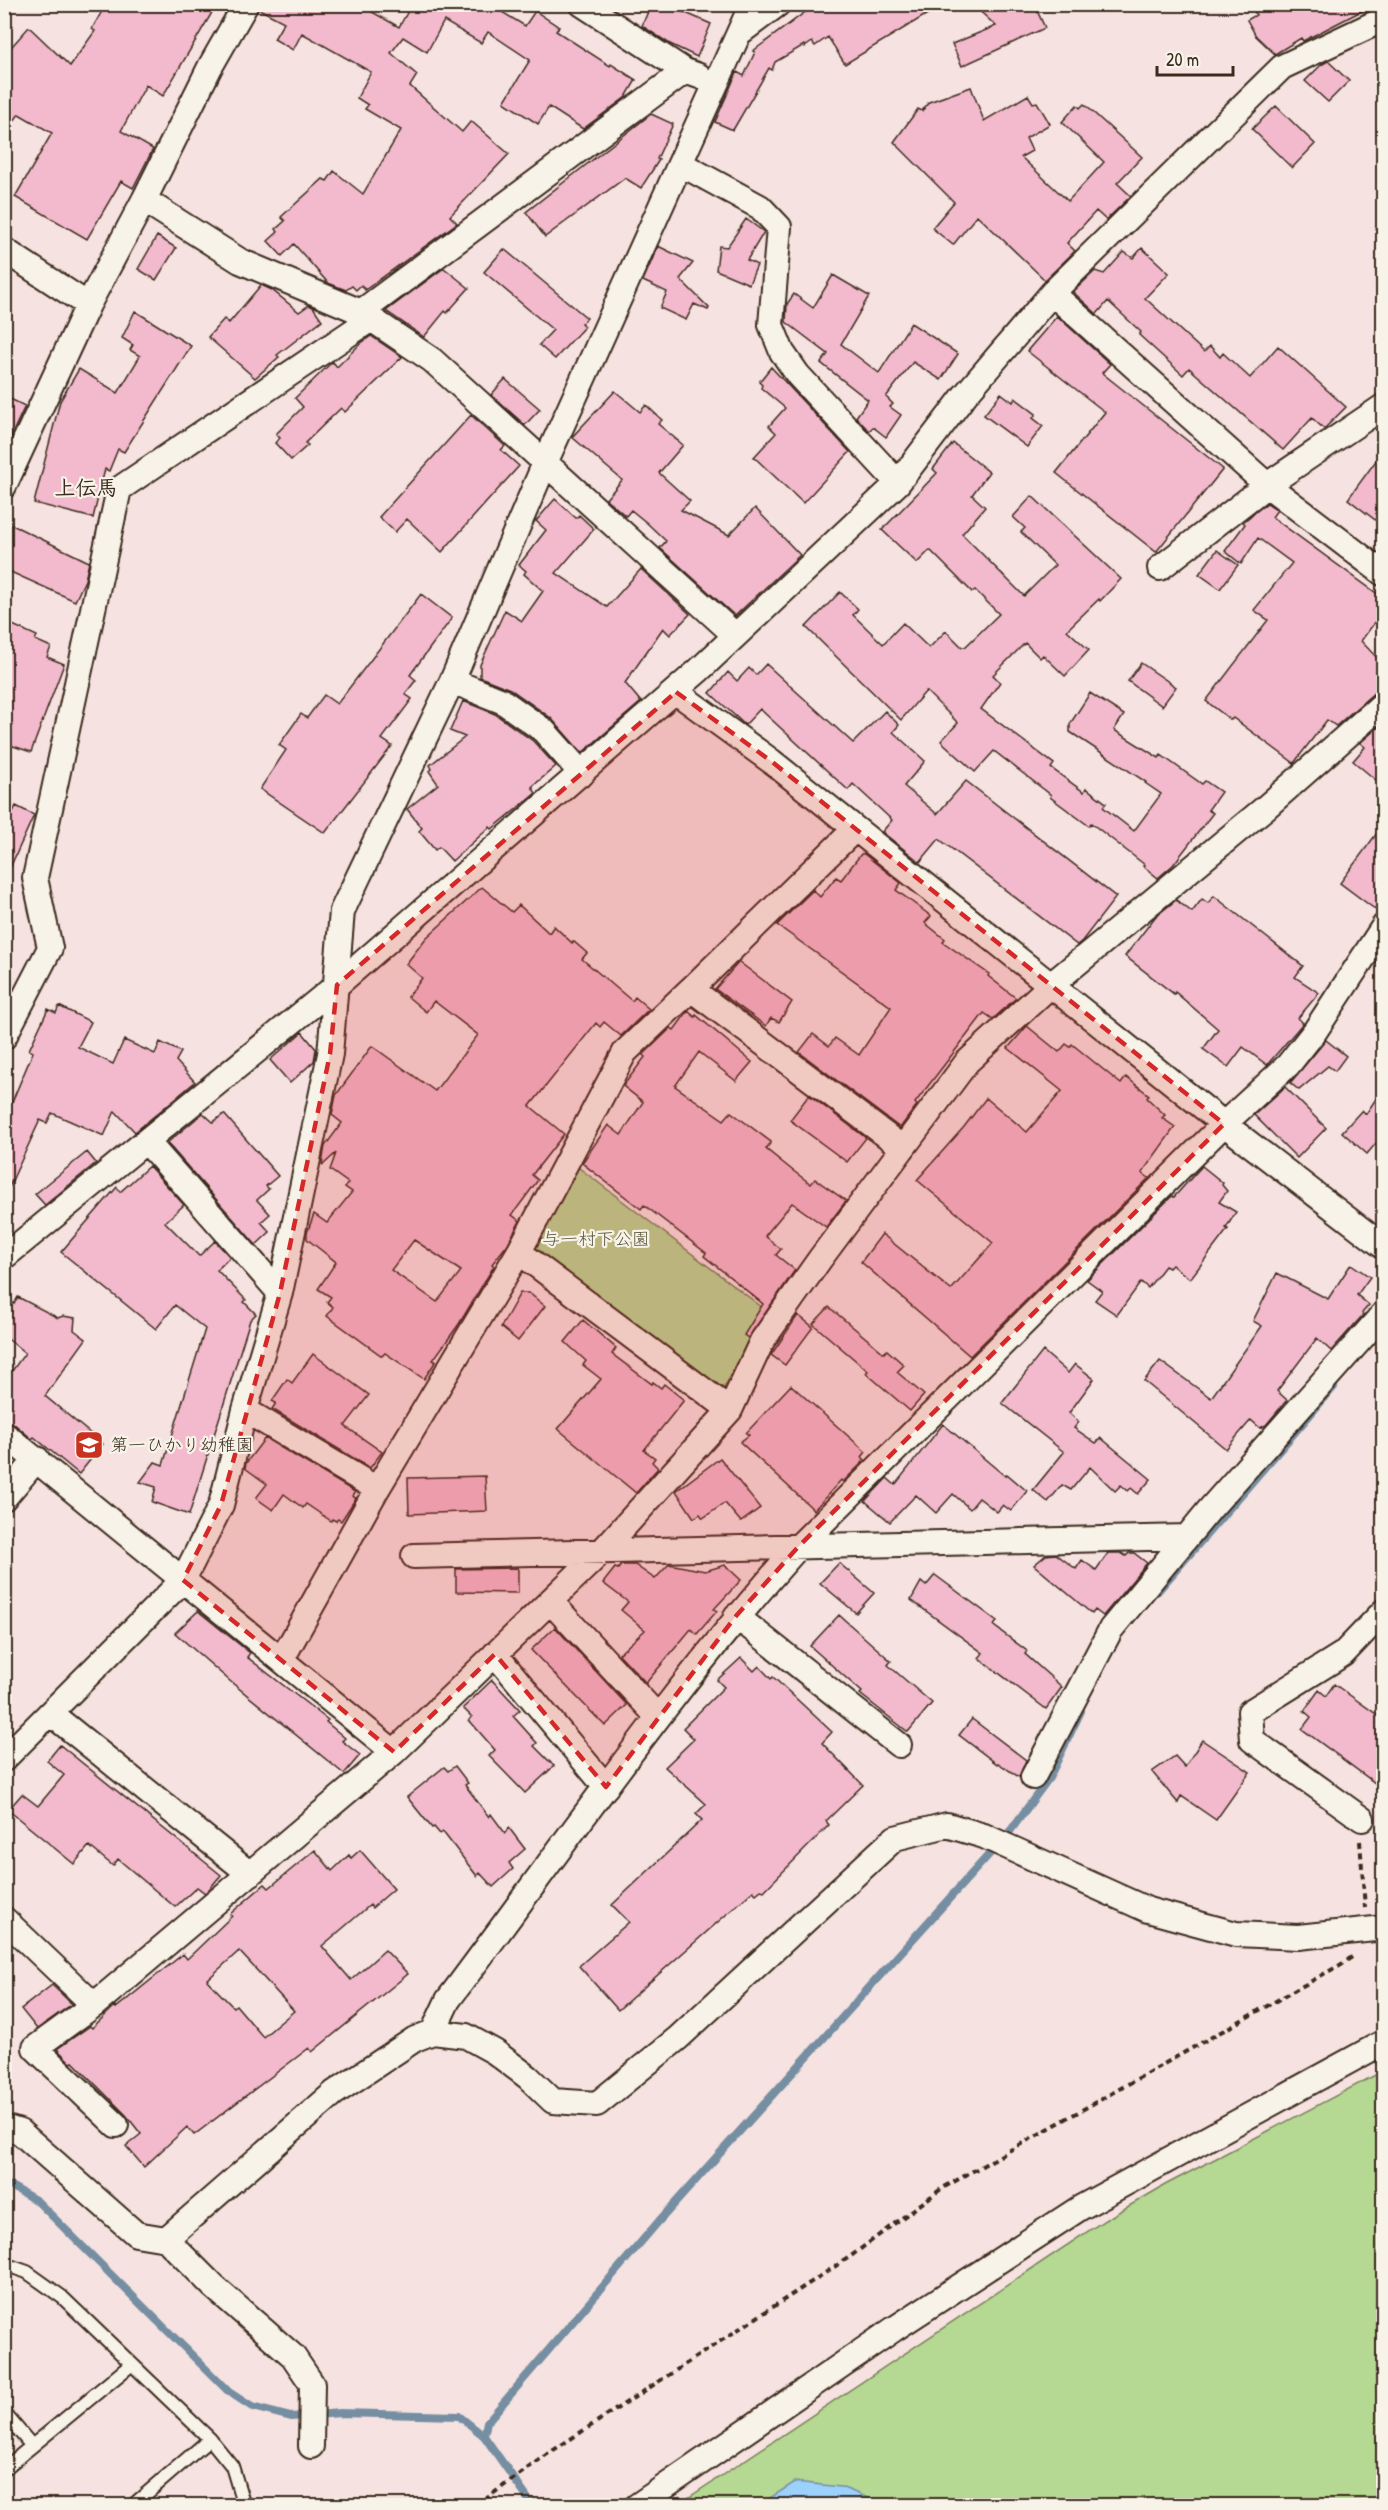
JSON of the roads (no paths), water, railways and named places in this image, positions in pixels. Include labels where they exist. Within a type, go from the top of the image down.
[{"type":"street","points":[[4,486],[88,305],[144,200],[210,67],[246,4]]},
{"type":"street","points":[[582,4],[614,13],[685,71],[715,83]]},
{"type":"street","points":[[4,1759],[183,1580],[221,1505],[245,1410],[280,1293],[330,1054],[338,985],[342,911],[452,681],[545,463],[752,4]]},
{"type":"street","points":[[741,31],[778,4]]},
{"type":"street","points":[[4,1257],[338,985],[676,692],[898,483],[965,395],[1053,293],[1282,67],[1383,19]]},
{"type":"street","points":[[4,1037],[50,948],[35,878],[119,489],[366,315],[685,71]]},
{"type":"street","points":[[681,164],[760,207],[779,227],[771,326],[782,352],[798,375],[898,483]]},
{"type":"street","points":[[144,200],[240,261],[366,315],[432,360],[735,635]]},
{"type":"street","points":[[4,250],[88,305]]},
{"type":"street","points":[[1053,293],[1267,485],[1383,574]]},
{"type":"street","points":[[1160,568],[1267,485],[1383,406]]},
{"type":"street","points":[[452,681],[502,701],[543,730],[582,774]]},
{"type":"street","points":[[676,692],[771,761],[1224,1124],[1383,1247]]},
{"type":"street","points":[[116,2125],[36,2048],[94,2005],[394,1752],[603,1550],[730,1410],[762,1341],[820,1259],[967,1062],[1052,984],[1265,808],[1383,703]]},
{"type":"street","points":[[282,1659],[377,1490],[519,1252],[625,1052],[855,829]]},
{"type":"street","points":[[432,2032],[448,2000],[736,1616],[799,1546],[1224,1124],[1288,1065],[1315,1031],[1383,926]]},
{"type":"street","points":[[691,989],[903,1148]]},
{"type":"street","points":[[147,1142],[280,1293]]},
{"type":"street","points":[[519,1252],[730,1410]]},
{"type":"street","points":[[1033,1777],[1111,1629],[1187,1537],[1383,1312]]},
{"type":"street","points":[[245,1410],[377,1490]]},
{"type":"street","points":[[4,1434],[394,1752]]},
{"type":"street","points":[[4,1498],[37,1459]]},
{"type":"street","points":[[414,1556],[1187,1537]]},
{"type":"street","points":[[550,1601],[658,1718]]},
{"type":"street","points":[[1362,1819],[1252,1740],[1250,1712],[1343,1654],[1383,1611]]},
{"type":"street","points":[[736,1616],[899,1745]]},
{"type":"street","points":[[495,1654],[606,1787]]},
{"type":"street","points":[[50,1713],[250,1874]]},
{"type":"street","points":[[166,2239],[334,2093],[415,2039],[432,2032],[466,2036],[495,2052],[528,2077],[553,2101],[597,2104],[678,2038],[895,1838],[947,1825],[984,1836],[1148,1910],[1236,1934],[1298,1937],[1383,1928]]},
{"type":"street","points":[[4,1919],[94,2005]]},
{"type":"street","points":[[637,2505],[894,2329],[1080,2208],[1383,2042]]},
{"type":"street","points":[[4,2127],[20,2132],[136,2234],[166,2239],[214,2287],[292,2356],[312,2384],[311,2446]]},
{"type":"lane","points":[[4,2264],[27,2272],[62,2297],[210,2439],[232,2466],[244,2505]]},
{"type":"lane","points":[[4,2469],[132,2364]]},
{"type":"lane","points":[[4,2413],[32,2446]]},
{"type":"lane","points":[[132,2505],[210,2439]]},
{"type":"water","points":[[795,2482],[841,2487],[886,2505],[759,2505]]},
{"type":"waterway","points":[[1158,1591],[1334,1387]]},
{"type":"waterway","points":[[484,2436],[487,2422],[659,2221],[1011,1830],[1049,1778],[1081,1711]]},
{"type":"waterway","points":[[4,2185],[9,2185],[37,2201],[229,2392],[252,2407],[291,2417],[340,2413],[459,2416],[484,2436],[533,2506]]},
{"type":"place","name":"第一ひかり幼稚園","points":[[89,1445]]},
{"type":"district","name":"上伝馬","points":[[86,488]]},
{"type":"park label","name":"与一村下公園","points":[[596,1239]]}]
